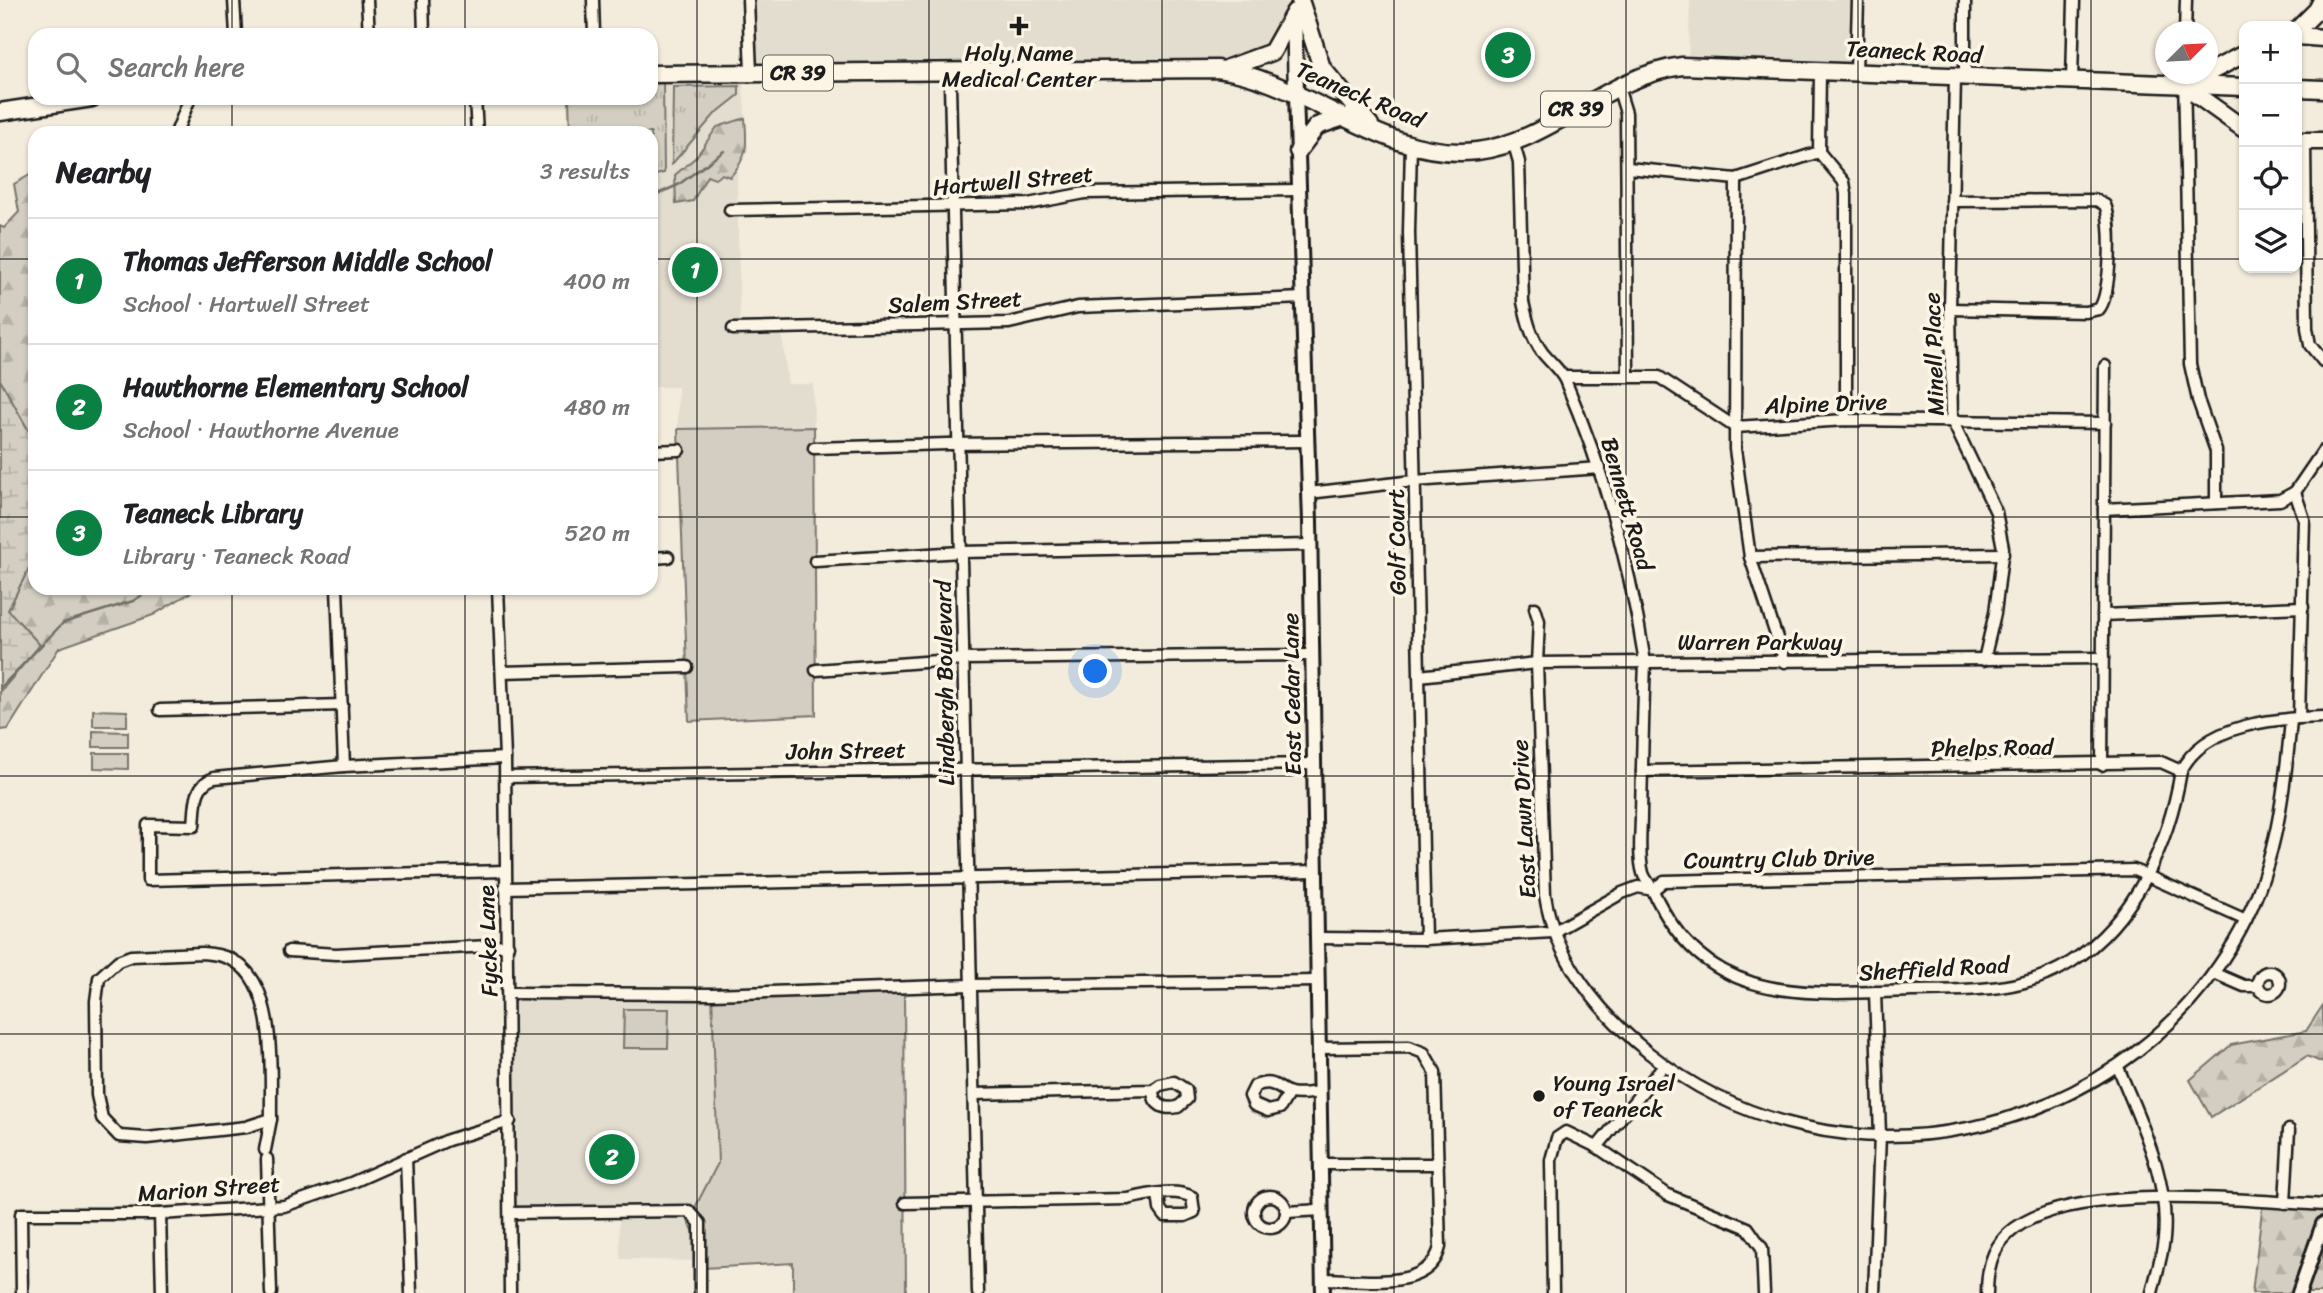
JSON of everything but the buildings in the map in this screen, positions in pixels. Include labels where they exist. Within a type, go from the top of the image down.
[{"type":"main road","points":[[2302,25],[2322,0]]},
{"type":"main road","points":[[1223,69],[1272,52],[1296,4]]},
{"type":"main road","points":[[1296,4],[1296,94]]},
{"type":"main road","points":[[1296,4],[1322,68],[1341,95],[1374,130]]},
{"type":"main road","points":[[2302,36],[2323,38]]},
{"type":"main road","points":[[2218,67],[2239,57]]},
{"type":"main road","name":"Teaneck Road","points":[[658,74],[1223,69],[1252,76],[1411,144],[1460,152],[1488,149],[1513,141],[1653,71],[1688,65],[2073,81],[2155,80]]},
{"type":"main road","points":[[2189,84],[2239,125]]},
{"type":"main road","name":"Teaneck Road","points":[[2218,84],[2239,86]]},
{"type":"main road","points":[[2302,88],[2323,89]]},
{"type":"main road","points":[[0,111],[42,105]]},
{"type":"main road","points":[[1298,151],[1317,126],[1344,117]]},
{"type":"main road","points":[[2302,141],[2323,141]]},
{"type":"street","points":[[234,0],[236,28]]},
{"type":"street","points":[[368,0],[369,28]]},
{"type":"street","points":[[423,0],[424,28]]},
{"type":"street","points":[[593,0],[594,28]]},
{"type":"street","points":[[748,0],[751,72]]},
{"type":"street","points":[[1856,72],[1857,0]]},
{"type":"street","name":"Minell Place","points":[[1965,0],[1951,201],[1952,420],[1996,512],[2003,554],[1995,613],[1984,660]]},
{"type":"street","points":[[2073,81],[2074,0]]},
{"type":"street","points":[[2185,21],[2186,0]]},
{"type":"street","points":[[1820,71],[1819,152],[1844,182],[1846,194],[1846,420]]},
{"type":"street","name":"Lindbergh Boulevard","points":[[945,73],[950,85],[978,1293]]},
{"type":"street","points":[[2184,84],[2190,364],[2216,450],[2216,503]]},
{"type":"street","points":[[1618,87],[1626,104],[1628,375]]},
{"type":"street","name":"East Cedar Lane","points":[[1296,94],[1309,493],[1323,1293]]},
{"type":"street","points":[[179,126],[187,105]]},
{"type":"street","points":[[475,105],[477,126]]},
{"type":"street","name":"Bennett Road","points":[[1513,141],[1519,162],[1523,302],[1531,334],[1564,377],[1600,468],[1622,543],[1645,662],[1641,859],[1643,874],[1653,890]]},
{"type":"street","name":"Golf Court","points":[[1411,144],[1408,223],[1425,939]]},
{"type":"street","points":[[2301,147],[2307,328],[2310,345],[2323,361]]},
{"type":"street","points":[[1628,168],[1736,179],[1819,152]]},
{"type":"street","points":[[1736,179],[1735,449],[1750,557],[1785,662]]},
{"type":"street","name":"Hartwell Street","points":[[730,211],[1028,204],[1085,193],[1299,190]]},
{"type":"street","points":[[1950,309],[2086,312],[2099,309],[2106,298],[2109,222],[2105,205],[2096,200],[1951,201]]},
{"type":"street","name":"Salem Street","points":[[733,329],[1009,323],[1077,307],[1303,298]]},
{"type":"street","points":[[2102,765],[2105,366]]},
{"type":"street","name":"Alpine Drive","points":[[1564,377],[1648,374],[1668,381],[1735,427],[1846,420],[2105,423]]},
{"type":"street","points":[[814,448],[1307,441]]},
{"type":"street","points":[[658,451],[679,450]]},
{"type":"street","points":[[2104,509],[2280,500],[2295,492],[2323,451]]},
{"type":"street","points":[[1309,493],[1415,481],[1600,468]]},
{"type":"street","name":"East Lawn Drive","points":[[1535,608],[1539,621],[1537,663],[1545,895],[1553,932],[1567,959],[1600,1005],[1639,1045],[1664,1065],[1717,1097],[1776,1120],[1831,1131],[1880,1135],[1937,1133],[1991,1124],[2049,1105],[2118,1067],[2177,1017],[2214,973],[2246,920],[2263,880],[2278,827],[2295,719],[2303,607],[2304,519],[2295,492]]},
{"type":"street","points":[[815,561],[961,552],[1310,545]]},
{"type":"street","points":[[1750,557],[2003,554]]},
{"type":"street","points":[[658,558],[668,557]]},
{"type":"street","points":[[337,595],[344,766]]},
{"type":"street","name":"Fycke Lane","points":[[498,595],[505,758],[505,888],[509,993],[510,1293]]},
{"type":"street","points":[[2103,615],[2303,607]]},
{"type":"street","points":[[816,670],[964,659],[1312,655]]},
{"type":"street","name":"Warren Parkway","points":[[1419,676],[1537,663],[2103,658]]},
{"type":"street","points":[[502,672],[687,667]]},
{"type":"street","points":[[160,710],[342,705]]},
{"type":"street","points":[[2181,771],[2193,754],[2231,730],[2261,720],[2323,717]]},
{"type":"street","points":[[505,758],[344,766],[214,778],[201,785],[197,791],[194,826],[148,825],[148,880],[505,871]]},
{"type":"street","name":"Phelps Road","points":[[1642,771],[2161,762],[2181,771]]},
{"type":"street","name":"John Street","points":[[505,777],[1314,764]]},
{"type":"street","name":"Sheffield Road","points":[[1653,890],[1667,920],[1689,945],[1706,959],[1744,981],[1797,993],[1989,989],[2021,984],[2051,973],[2070,962],[2102,937],[2146,874],[2170,826],[2181,771]]},
{"type":"street","name":"Country Club Drive","points":[[1317,938],[1425,939],[1553,932],[1622,893],[1639,887],[1653,890],[1664,881],[2134,870],[2246,920]]},
{"type":"street","points":[[505,888],[1316,871]]},
{"type":"street","points":[[289,951],[336,954],[508,946]]},
{"type":"street","points":[[271,1119],[246,1127],[147,1138],[126,1138],[114,1133],[102,1118],[97,1095],[96,1001],[102,974],[131,956],[213,954],[241,966],[257,992],[268,1022],[271,1119],[266,1155],[271,1293]]},
{"type":"street","points":[[2214,973],[2244,986],[2258,986]]},
{"type":"street","points":[[509,993],[712,995],[971,985],[1318,981]]},
{"type":"street","points":[[1874,1293],[1880,1135],[1875,992]]},
{"type":"street","points":[[1319,1048],[1409,1047],[1430,1058],[1436,1072],[1440,1247],[1427,1271],[1403,1280],[1323,1279]]},
{"type":"street","points":[[1597,1147],[1664,1065]]},
{"type":"street","points":[[2118,1067],[2152,1151],[2162,1199],[2164,1240],[2152,1293]]},
{"type":"street","points":[[974,1094],[1153,1090]]},
{"type":"street","points":[[1289,1093],[1320,1092]]},
{"type":"street","name":"Marion Street","points":[[22,1293],[21,1214],[160,1214],[268,1207],[323,1194],[448,1140],[510,1121]]},
{"type":"street","points":[[2286,1203],[2289,1130]]},
{"type":"street","points":[[1553,1293],[1553,1144],[1566,1132],[1597,1147],[1668,1195],[1737,1222],[1754,1233],[1762,1248],[1764,1293]]},
{"type":"street","points":[[406,1158],[411,1293]]},
{"type":"street","points":[[1321,1164],[1438,1164]]},
{"type":"street","points":[[905,1203],[1131,1199],[1141,1194],[1158,1194]]},
{"type":"street","points":[[1987,1293],[1988,1269],[1998,1246],[2007,1235],[2029,1220],[2103,1200],[2162,1199],[2323,1205]]},
{"type":"street","points":[[1286,1212],[1322,1210]]},
{"type":"street","points":[[511,1213],[690,1211],[697,1216],[699,1223],[699,1293]]},
{"type":"street","points":[[160,1214],[162,1293]]},
{"type":"street","points":[[2299,1293],[2323,1224]]},
{"type":"shaded area","name":"Holy Name Medical Center","points":[[748,0],[1294,0],[1294,13],[1280,42],[1223,70],[751,72]]},
{"type":"shaded area","points":[[1690,0],[1858,0],[1856,72],[1688,65]]},
{"type":"shaded area","points":[[742,72],[748,151],[737,166],[740,329],[781,329],[788,384],[813,384],[814,427],[678,429],[678,387],[658,387],[658,126],[568,126],[567,105],[658,105],[658,74]]},
{"type":"shaded area","points":[[509,993],[712,994],[718,1163],[688,1221],[694,1232],[694,1261],[620,1259],[619,1210],[511,1213]]},
{"type":"green space","points":[[658,83],[663,83],[664,173],[658,174],[658,126],[570,126],[569,105],[658,105]]},
{"type":"green space","points":[[739,86],[739,95],[715,114],[672,164],[673,87]]},
{"type":"green space","points":[[745,118],[744,156],[736,170],[730,177],[722,174],[715,179],[707,176],[693,201],[676,204],[675,175],[696,157],[717,127]]},
{"type":"green space","points":[[28,176],[28,430],[0,380],[0,226],[4,228],[19,212],[14,184]]},
{"type":"green space","points":[[0,380],[28,430],[28,570],[8,610],[40,645],[0,692]]},
{"type":"green space","points":[[814,427],[816,715],[689,721],[678,429]]},
{"type":"green space","points":[[28,570],[28,595],[186,595],[153,615],[59,648],[8,729],[0,730],[0,692],[40,645],[8,610]]},
{"type":"green space","points":[[93,710],[127,711],[127,726],[93,726]]},
{"type":"green space","points":[[93,731],[128,732],[128,747],[93,747]]},
{"type":"green space","points":[[94,753],[128,753],[128,769],[94,768]]},
{"type":"green space","points":[[904,988],[906,1293],[793,1293],[793,1263],[703,1268],[694,1261],[694,1232],[688,1221],[718,1163],[712,994]]},
{"type":"green space","points":[[2323,1005],[2323,1063],[2307,1056],[2211,1117],[2190,1080],[2231,1045],[2306,1031]]},
{"type":"green space","points":[[624,1009],[669,1009],[668,1048],[623,1048]]},
{"type":"green space","points":[[2263,1202],[2323,1205],[2323,1293],[2252,1293]]},
{"type":"waterway","points":[[658,194],[678,185],[724,151]]},
{"type":"waterway","points":[[0,688],[63,623],[133,601],[142,595]]},
{"type":"place","name":"Holy Name Medical Center","points":[[1019,26]]},
{"type":"place","name":"Teaneck Library","points":[[1508,55]]},
{"type":"place","name":"Thomas Jefferson Middle School","points":[[695,270]]},
{"type":"place","name":"Young Israel of Teaneck","points":[[1539,1096]]},
{"type":"place","name":"Hawthorne Elementary School","points":[[612,1157]]}]
